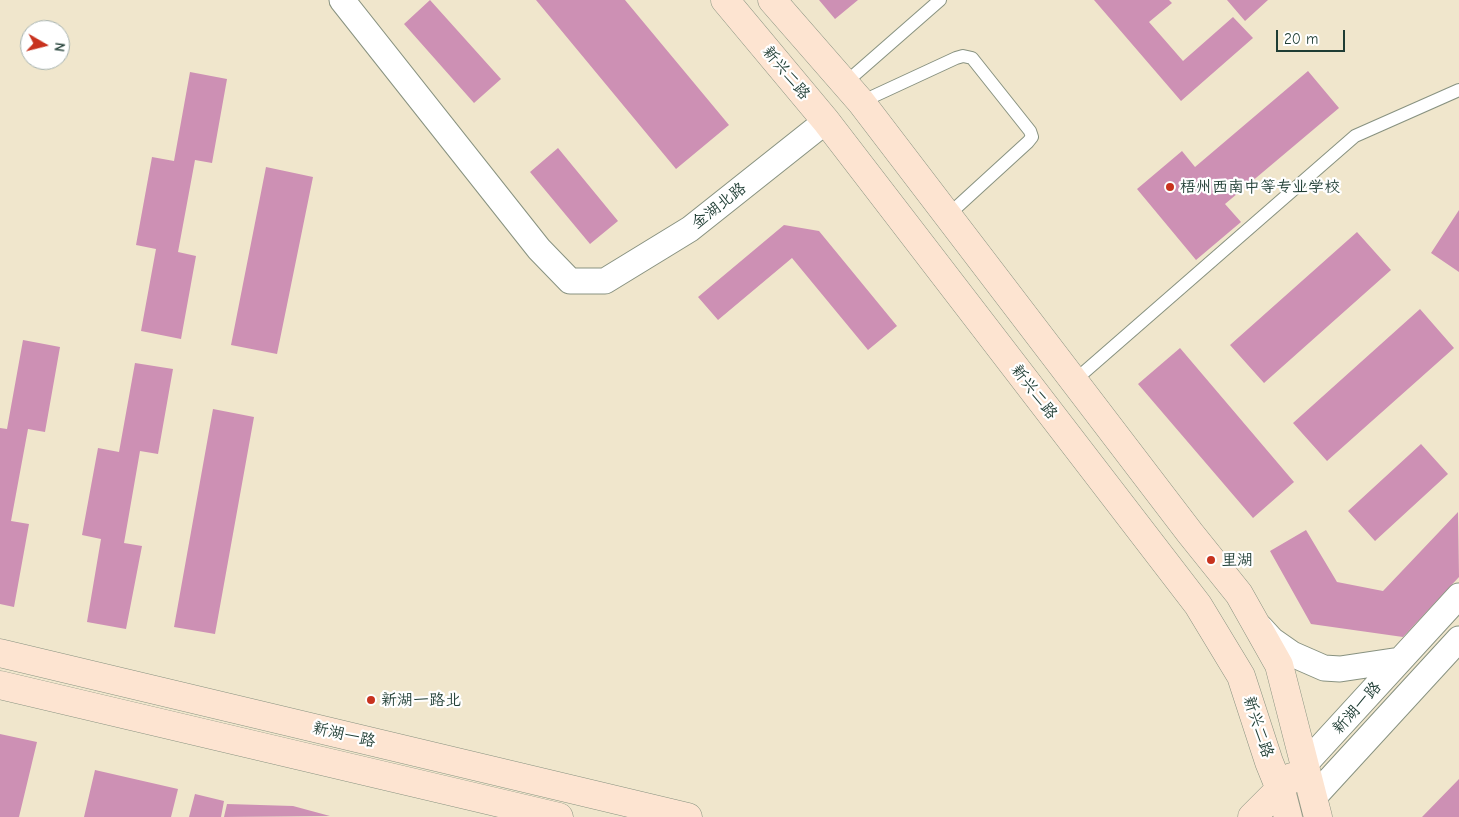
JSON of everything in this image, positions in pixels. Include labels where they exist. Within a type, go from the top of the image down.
[{"type":"main road","name":"新兴二路","points":[[725,0],[826,121],[1198,605],[1241,676],[1288,817]]},
{"type":"main road","points":[[772,0],[852,93],[1239,594],[1279,665],[1305,764],[1309,810]]},
{"type":"main road","name":"新湖一路","points":[[0,653],[688,817]]},
{"type":"main road","name":"新湖一路","points":[[0,685],[518,812],[558,817]]},
{"type":"main road","name":"新湖一路","points":[[1252,817],[1305,764]]},
{"type":"street","name":"金湖北路","points":[[342,0],[539,249],[570,280],[605,281],[690,229],[826,121]]},
{"type":"street","name":"新湖一路","points":[[1305,764],[1459,596]]},
{"type":"street","points":[[1254,620],[1272,640],[1292,654],[1324,668],[1340,669],[1400,660]]},
{"type":"street","name":"新湖一路","points":[[1309,810],[1459,639]]},
{"type":"street","points":[[518,812],[526,778]]},
{"type":"lane","points":[[852,93],[940,0]]},
{"type":"lane","points":[[852,93],[963,56],[972,58],[1030,131],[1032,137],[1028,142],[947,216]]},
{"type":"lane","points":[[1074,381],[1355,136],[1459,90]]},
{"type":"building","points":[[430,0],[501,79],[474,103],[404,24]]},
{"type":"building","points":[[536,0],[625,0],[729,125],[676,169]]},
{"type":"building","points":[[819,0],[858,0],[835,19]]},
{"type":"building","points":[[1094,0],[1169,0],[1172,3],[1149,22],[1183,61],[1233,17],[1253,38],[1181,101]]},
{"type":"building","points":[[1227,0],[1268,0],[1245,21]]},
{"type":"building","points":[[1308,71],[1339,108],[1225,204],[1241,222],[1196,260],[1137,189],[1182,151],[1195,167]]},
{"type":"building","points":[[190,72],[227,79],[212,163],[195,160],[178,252],[196,256],[181,339],[141,331],[156,249],[136,245],[152,157],[174,161]]},
{"type":"building","points":[[558,148],[618,221],[590,244],[530,172]]},
{"type":"building","points":[[266,167],[313,177],[277,354],[231,345]]},
{"type":"building","points":[[1459,210],[1459,272],[1431,253]]},
{"type":"building","points":[[784,225],[819,231],[897,326],[868,350],[792,258],[718,320],[698,297]]},
{"type":"building","points":[[1357,232],[1391,270],[1264,383],[1230,345]]},
{"type":"building","points":[[1420,309],[1454,348],[1327,461],[1293,423]]},
{"type":"building","points":[[23,340],[60,347],[45,432],[28,429],[11,521],[29,524],[14,607],[0,604],[0,428],[7,429]]},
{"type":"building","points":[[1180,348],[1294,482],[1253,518],[1138,384]]},
{"type":"building","points":[[135,363],[173,369],[158,454],[140,451],[124,543],[142,546],[126,629],[87,622],[101,539],[82,535],[98,448],[119,452]]},
{"type":"building","points":[[213,409],[254,417],[215,634],[174,627]]},
{"type":"building","points":[[1421,444],[1448,474],[1375,541],[1348,511]]},
{"type":"building","points":[[1458,512],[1459,577],[1403,637],[1311,624],[1270,551],[1306,530],[1337,582],[1383,591]]},
{"type":"building","points":[[0,734],[37,742],[19,817],[0,817]]},
{"type":"building","points":[[95,770],[178,789],[171,817],[84,817]]},
{"type":"building","points":[[1459,779],[1459,817],[1422,817]]},
{"type":"building","points":[[195,794],[224,801],[221,817],[189,817]]},
{"type":"building","points":[[227,804],[293,806],[330,816],[224,817]]},
{"type":"place","name":"梧州西南中等专业学校","points":[[1170,187]]},
{"type":"place","name":"里湖","points":[[1211,560]]},
{"type":"place","name":"新湖一路北","points":[[371,700]]}]
